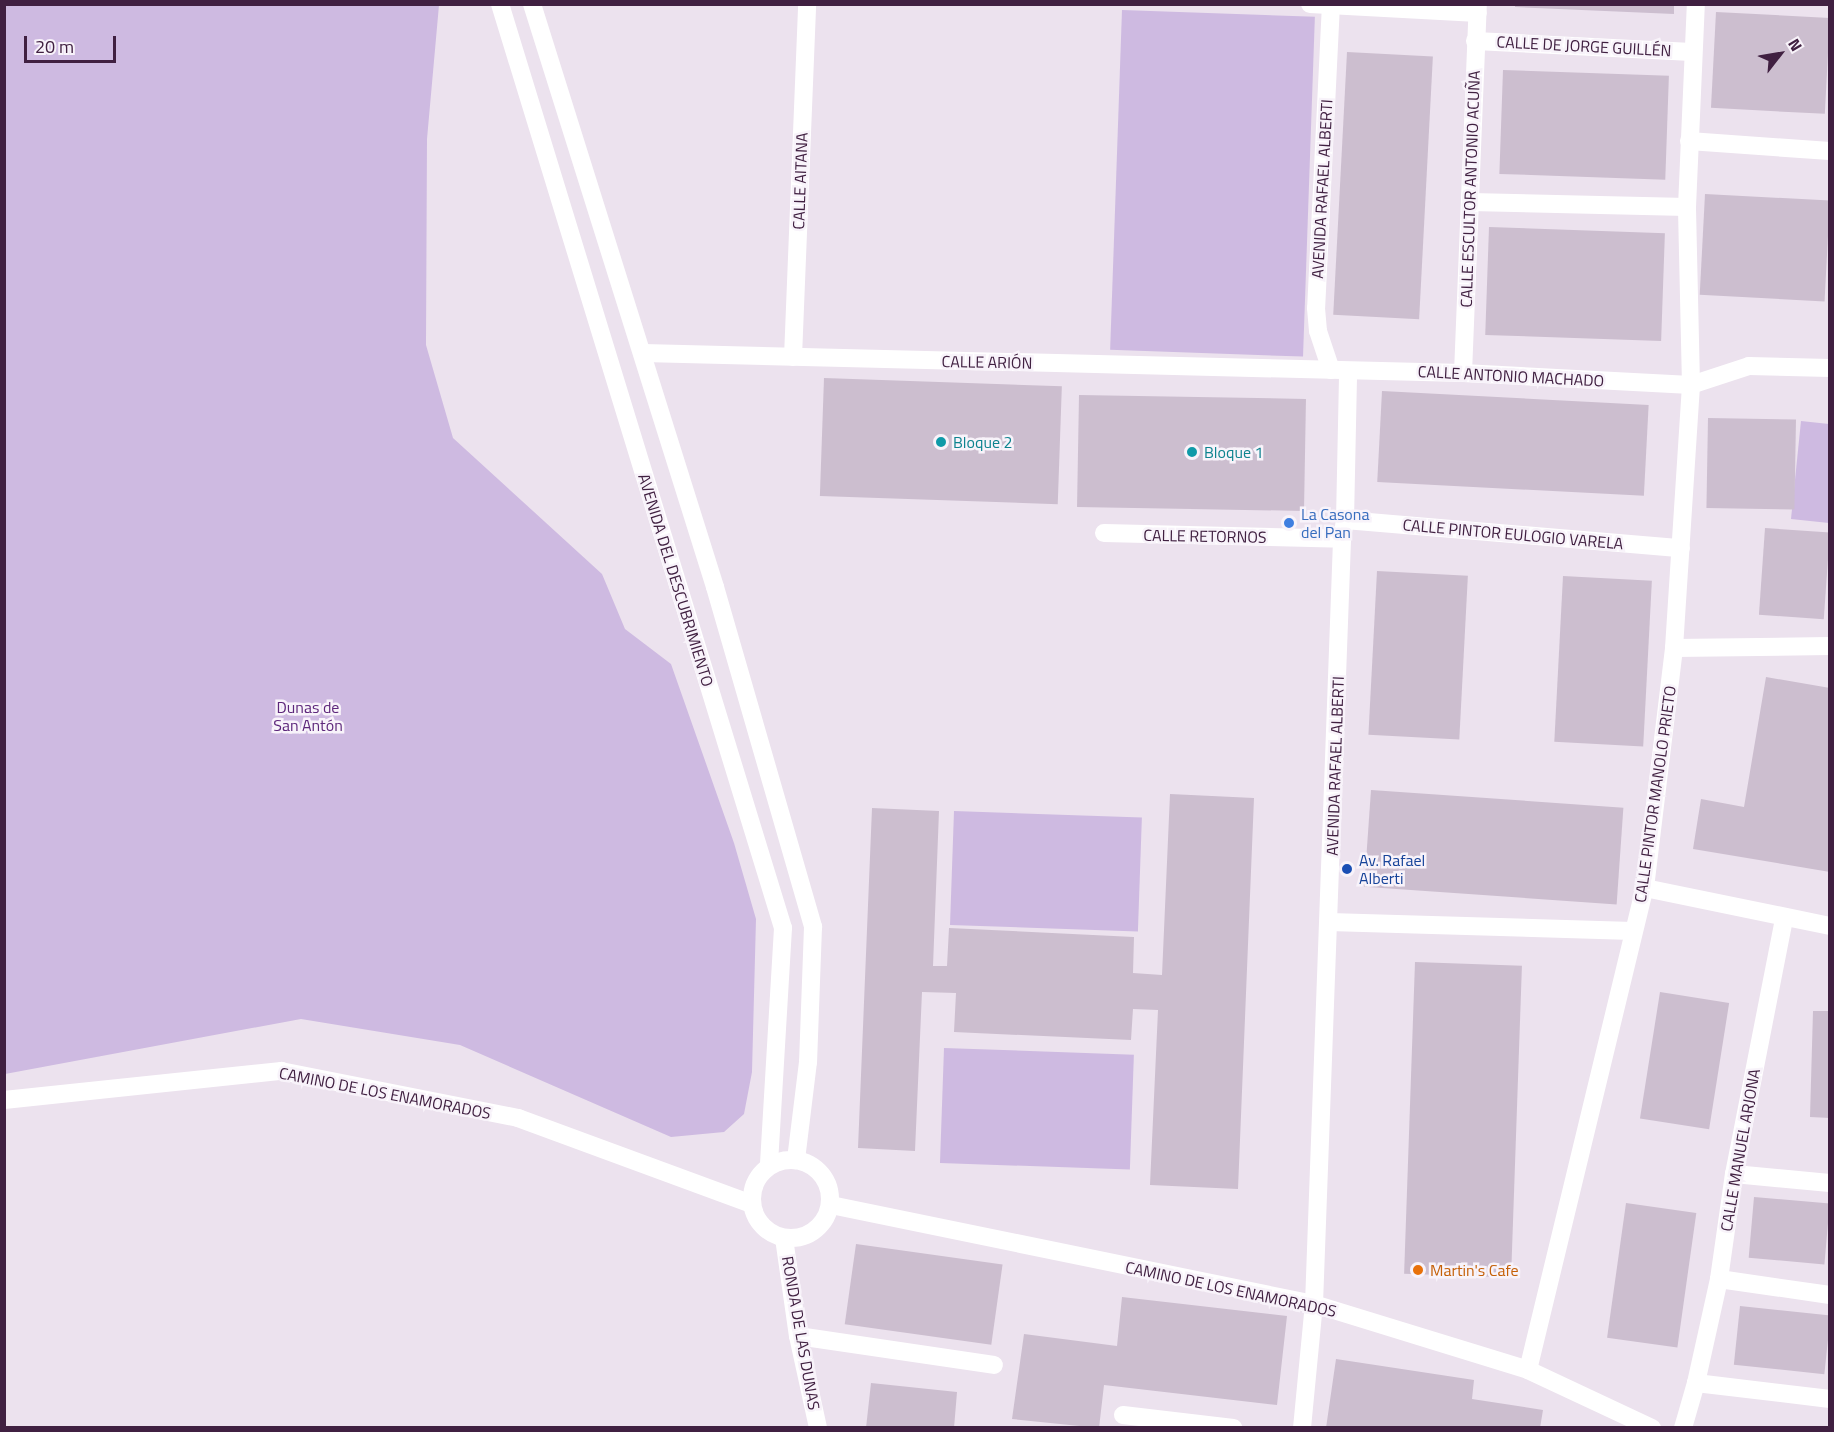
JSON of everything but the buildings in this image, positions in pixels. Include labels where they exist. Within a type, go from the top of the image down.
[{"type":"street","name":"AVENIDA DEL DESCUBRIMIENTO","points":[[500,4],[783,928],[769,1166]]},
{"type":"street","name":"AVENIDA DEL DESCUBRIMIENTO","points":[[532,4],[715,587],[813,927],[808,1062],[796,1160]]},
{"type":"street","name":"CALLE AITANA","points":[[793,357],[807,4]]},
{"type":"street","points":[[1310,4],[1478,9]]},
{"type":"street","name":"CALLE PINTOR MANOLO PRIETO","points":[[1528,1370],[1645,888],[1674,648],[1691,385],[1687,207],[1692,52],[1696,4]]},
{"type":"street","name":"AVENIDA RAFAEL ALBERTI","points":[[1302,1428],[1314,1304],[1342,538],[1345,520],[1340,371],[1318,331],[1316,308],[1330,5]]},
{"type":"street","name":"CALLE ESCULTOR ANTONIO ACUÑA","points":[[1463,373],[1478,9]]},
{"type":"street","name":"CALLE DE JORGE GUILLÉN","points":[[1475,41],[1692,52]]},
{"type":"street","points":[[1689,141],[1830,151]]},
{"type":"street","points":[[1470,202],[1687,207]]},
{"type":"street","name":"CALLE ARIÓN","points":[[643,353],[1340,371]]},
{"type":"street","points":[[1691,385],[1749,366],[1830,368]]},
{"type":"street","name":"CALLE ANTONIO MACHADO","points":[[1340,371],[1463,373],[1691,385]]},
{"type":"street","name":"CALLE PINTOR EULOGIO VARELA","points":[[1345,520],[1681,548]]},
{"type":"street","name":"CALLE RETORNOS","points":[[1104,533],[1342,538]]},
{"type":"street","points":[[1674,648],[1830,646]]},
{"type":"street","points":[[1645,888],[1830,926]]},
{"type":"street","name":"CALLE MANUEL ARJONA","points":[[1683,1428],[1696,1383],[1719,1279],[1734,1174],[1784,918]]},
{"type":"street","points":[[1329,922],[1634,931]]},
{"type":"street","name":"CAMINO DE LOS ENAMORADOS","points":[[4,1100],[281,1071],[518,1118],[752,1204]]},
{"type":"street","points":[[796,1160],[808,1163],[822,1175],[830,1192],[831,1205],[827,1217],[809,1235],[784,1238],[762,1226],[752,1204],[755,1182],[769,1166],[796,1160]]},
{"type":"street","points":[[1734,1174],[1830,1184]]},
{"type":"street","name":"CAMINO DE LOS ENAMORADOS","points":[[831,1205],[1314,1304],[1528,1370],[1653,1428]]},
{"type":"street","name":"RONDA DE LAS DUNAS","points":[[784,1238],[798,1336],[818,1428]]},
{"type":"street","points":[[1719,1279],[1830,1295]]},
{"type":"street","points":[[798,1336],[994,1365]]},
{"type":"street","points":[[1696,1383],[1830,1399]]},
{"type":"street","points":[[1124,1415],[1233,1428]]},
{"type":"green space","name":"Dunas de San Antón","points":[[4,5],[439,5],[427,139],[426,345],[453,438],[602,574],[625,629],[671,664],[734,843],[756,919],[752,1072],[744,1114],[724,1132],[671,1137],[460,1045],[301,1019],[5,1074]]},
{"type":"green space","points":[[1122,10],[1315,17],[1303,357],[1110,350]]},
{"type":"green space","points":[[1801,421],[1829,424],[1829,523],[1791,519]]},
{"type":"green space","points":[[954,811],[1142,818],[1138,931],[950,925]]},
{"type":"green space","points":[[944,1048],[1134,1055],[1130,1170],[940,1163]]},
{"type":"place","name":"Bloque 2","points":[[941,442]]},
{"type":"place","name":"Bloque 1","points":[[1192,452]]},
{"type":"place","name":"La Casona del Pan","points":[[1289,523]]},
{"type":"place","name":"Av. Rafael Alberti","points":[[1347,869]]},
{"type":"place","name":"Martin's Cafe","points":[[1418,1270]]}]
